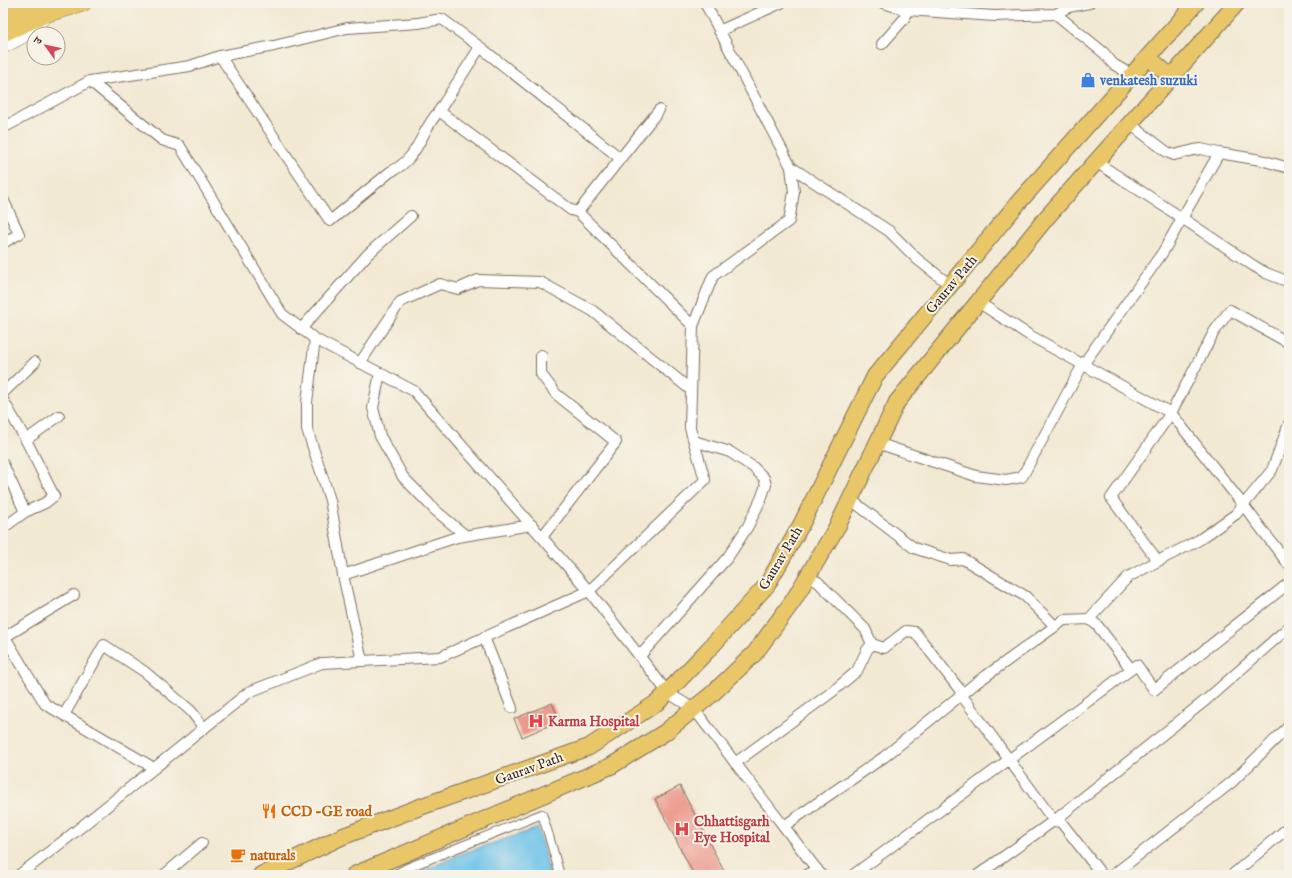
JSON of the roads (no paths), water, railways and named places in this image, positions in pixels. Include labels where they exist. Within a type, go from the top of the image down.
[{"type":"highway","points":[[4,32],[34,3]]},
{"type":"highway","points":[[4,32],[48,14],[83,3]]},
{"type":"main road","name":"Gaurav Path","points":[[261,875],[342,837],[420,807],[589,747],[658,702],[668,693],[767,585],[801,525],[874,376],[1018,203],[1196,3]]},
{"type":"main road","points":[[354,875],[611,766],[664,733],[712,694],[755,653],[793,601],[838,524],[897,402],[1047,217],[1237,3]]},
{"type":"main road","points":[[1148,57],[1171,77]]},
{"type":"street","points":[[19,875],[66,839],[248,692],[322,663],[440,657],[589,591],[705,480],[690,428],[693,326],[713,276],[789,221],[794,192],[791,167],[705,3]]},
{"type":"street","points":[[719,31],[781,3]]},
{"type":"street","points":[[883,3],[907,10],[995,16],[1056,14],[1068,7],[1089,3]]},
{"type":"street","points":[[882,44],[904,19],[907,10]]},
{"type":"street","points":[[1056,14],[1104,53],[1113,64],[1132,75]]},
{"type":"street","points":[[3,128],[90,81],[190,66],[220,56],[274,46],[347,28],[442,20],[480,47],[620,158]]},
{"type":"street","points":[[220,56],[330,221],[390,172],[399,168],[414,153],[432,119],[439,111],[480,47]]},
{"type":"street","points":[[90,81],[162,140],[180,146],[282,314],[315,339],[414,391],[589,591],[668,693],[694,709],[819,872],[807,875]]},
{"type":"street","points":[[578,212],[659,110]]},
{"type":"street","points":[[439,111],[570,210],[578,212],[693,326]]},
{"type":"street","points":[[1130,124],[1167,152],[1174,155],[1201,149],[1253,158],[1289,168]]},
{"type":"street","points":[[877,443],[976,476],[1006,480],[1022,477],[1082,366],[1163,252],[1219,152]]},
{"type":"street","points":[[1096,162],[1260,270],[1289,282]]},
{"type":"street","points":[[791,167],[889,231],[917,259],[950,285]]},
{"type":"street","points":[[3,199],[19,234],[3,243]]},
{"type":"street","points":[[301,329],[368,254],[411,216]]},
{"type":"street","points":[[360,363],[400,302],[440,284],[458,289],[478,280],[540,282],[593,311],[691,390]]},
{"type":"street","points":[[978,302],[1029,336],[1170,413],[1289,565]]},
{"type":"street","points":[[1158,561],[1111,498],[1170,413],[1214,332],[1230,310],[1289,343]]},
{"type":"street","points":[[315,339],[307,402],[307,428],[330,500],[343,575],[362,661]]},
{"type":"street","points":[[541,355],[541,374],[556,394],[616,442],[542,537]]},
{"type":"street","points":[[3,393],[35,362]]},
{"type":"street","points":[[380,373],[373,408],[380,436],[403,477],[435,510],[465,535]]},
{"type":"street","points":[[3,400],[26,440],[54,496],[45,503],[25,512],[3,528]]},
{"type":"street","points":[[26,440],[59,416]]},
{"type":"street","points":[[1089,619],[1128,578],[1199,540],[1236,514],[1272,470],[1289,424]]},
{"type":"street","points":[[640,656],[728,557],[748,526],[761,499],[766,484],[764,478],[753,467],[730,452],[694,441]]},
{"type":"street","points":[[3,464],[25,512]]},
{"type":"street","points":[[850,499],[914,548],[951,560],[963,559],[1025,596],[1055,626]]},
{"type":"street","points":[[343,575],[458,536],[532,525]]},
{"type":"street","points":[[807,577],[818,582],[865,629],[872,644],[884,648],[906,631],[915,632],[963,694],[963,697],[1054,821],[1061,822],[1102,875]]},
{"type":"street","points":[[853,875],[1131,669],[1137,665],[1154,690],[1289,583]]},
{"type":"street","points":[[74,595],[4,638],[46,704],[154,768]]},
{"type":"street","points":[[784,826],[884,757],[963,694],[1064,620],[1089,619],[1097,625],[1131,669]]},
{"type":"street","points":[[978,875],[1054,821],[1206,700],[1289,628]]},
{"type":"street","points":[[484,637],[512,708]]},
{"type":"street","points":[[735,763],[832,692],[857,671],[867,650],[872,644]]},
{"type":"street","points":[[64,715],[104,645],[145,672],[192,711],[204,728]]},
{"type":"street","points":[[1113,875],[1232,782],[1289,726]]},
{"type":"street","points":[[394,875],[407,868],[542,814],[550,836],[560,875]]},
{"type":"street","points":[[1232,875],[1289,827]]},
{"type":"street","points":[[164,875],[202,843]]},
{"type":"water","points":[[538,828],[550,875],[415,875],[460,854]]},
{"type":"place","name":"venkatesh suzuki","points":[[1088,80]]},
{"type":"place","name":"Karma Hospital","points":[[536,721]]},
{"type":"place","name":"CCD -GE road","points":[[269,811]]},
{"type":"place","name":"Chhattisgarh Eye Hospital","points":[[682,829]]},
{"type":"place","name":"naturals","points":[[238,855]]}]
